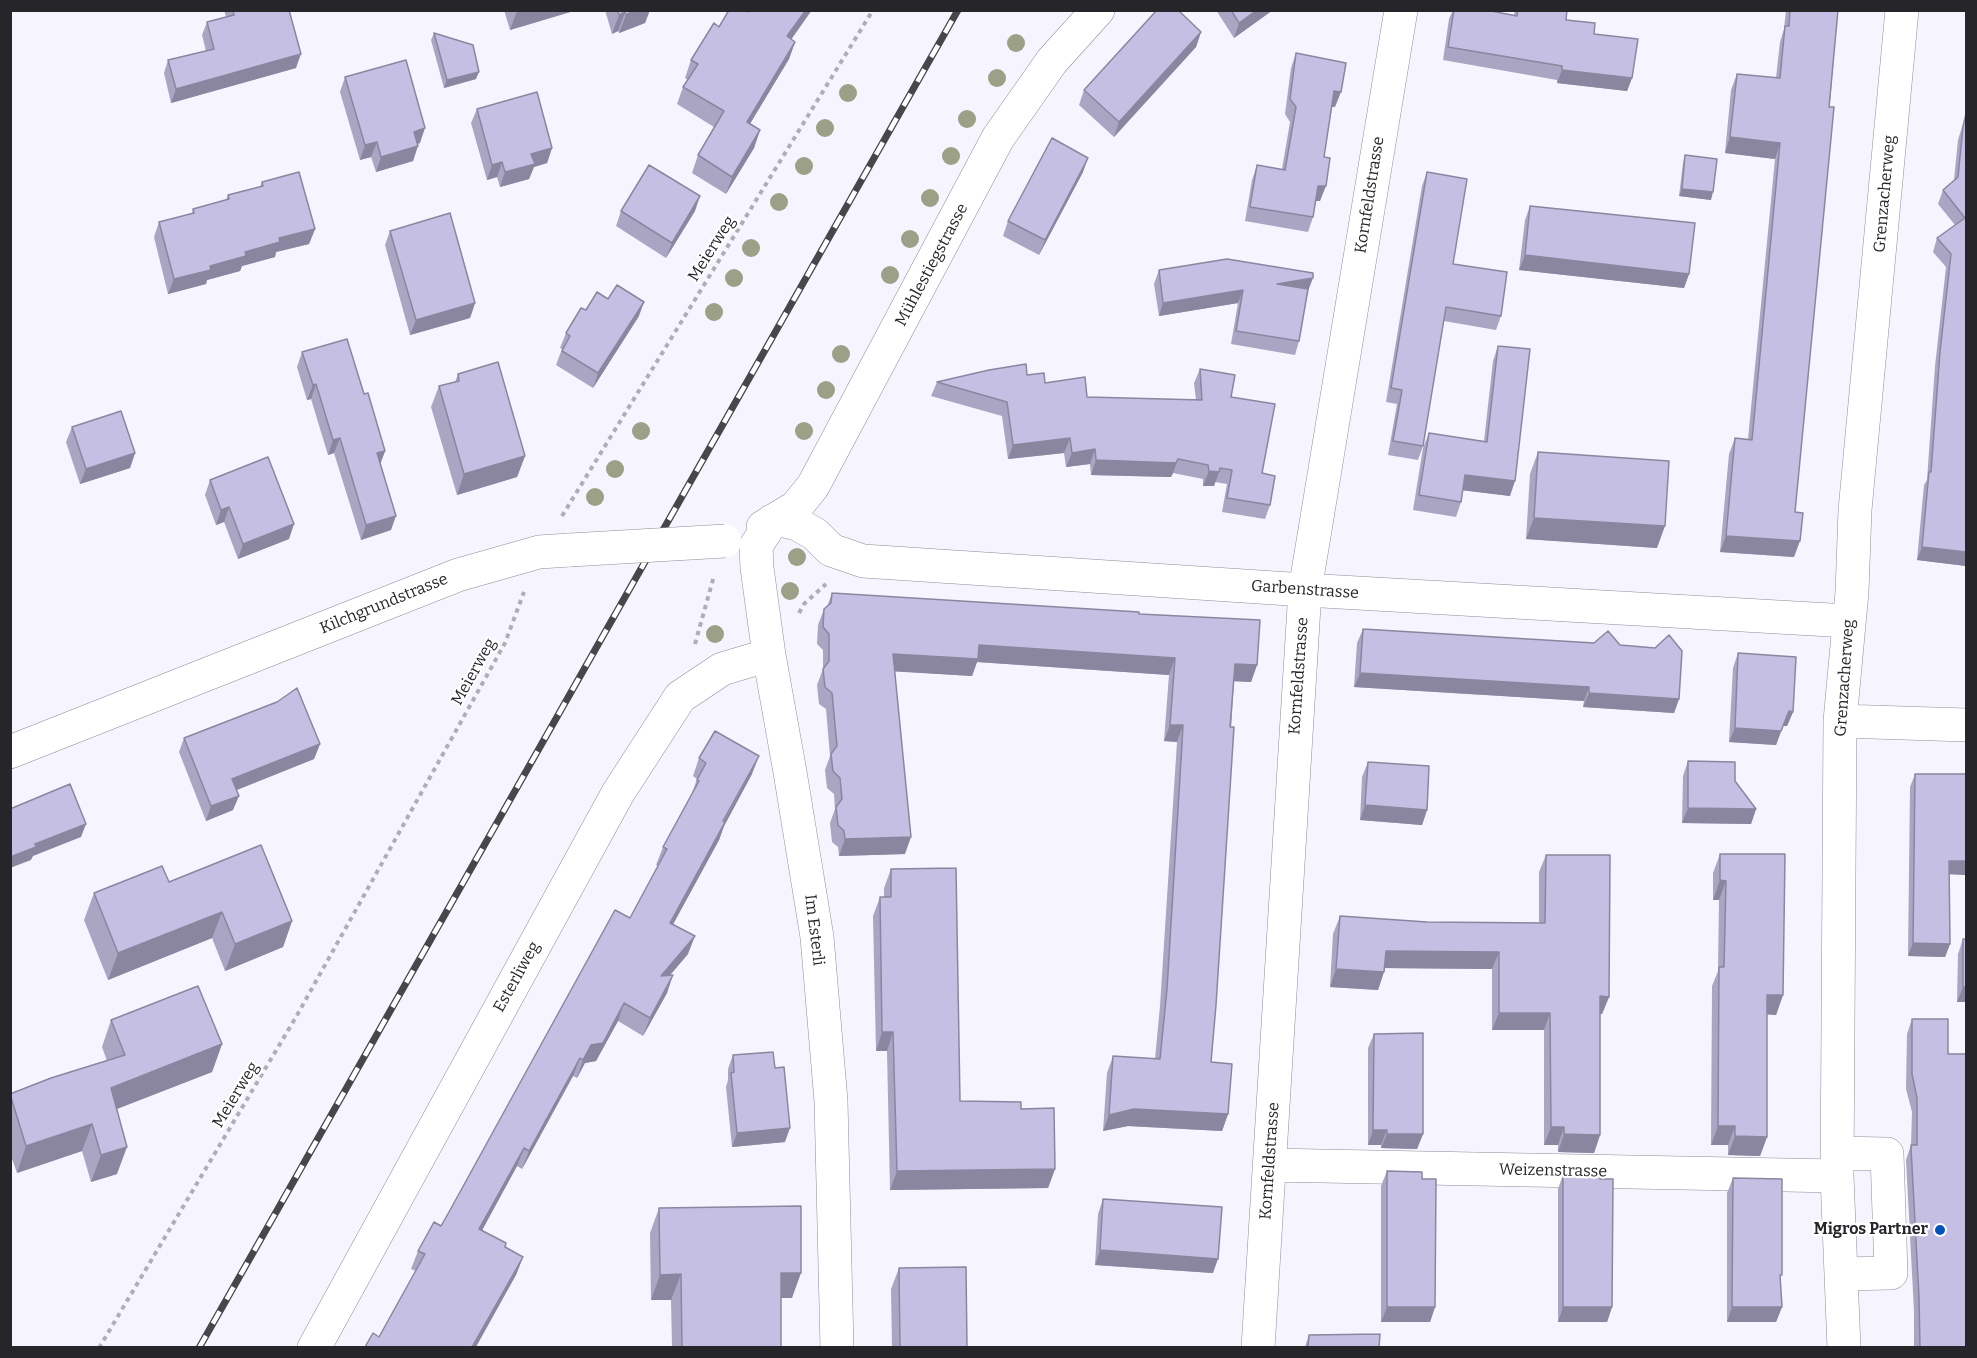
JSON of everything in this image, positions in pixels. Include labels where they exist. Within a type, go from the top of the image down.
[{"type":"street","name":"Mühlestiegstrasse","points":[[772,521],[795,507],[813,486],[998,138],[1052,61],[1098,10]]},
{"type":"street","name":"Kornfeldstrasse","points":[[1258,1347],[1305,590],[1401,10]]},
{"type":"street","name":"Grenzacherweg","points":[[1844,1347],[1837,1165],[1840,721],[1852,592],[1855,510],[1902,10]]},
{"type":"street","name":"Kilchgrundstrasse","points":[[10,752],[458,575],[555,551],[725,541],[749,535],[772,521]]},
{"type":"street","name":"Garbenstrasse","points":[[772,521],[797,524],[815,534],[831,550],[863,561],[1305,590],[1848,621]]},
{"type":"street","name":"Im Esterli","points":[[772,521],[756,546],[757,568],[769,655],[817,937],[831,1101],[837,1347]]},
{"type":"street","name":"Esterliweg","points":[[314,1347],[618,793],[680,697],[722,669],[769,655]]},
{"type":"street","points":[[1840,721],[1966,725]]},
{"type":"street","name":"Weizenstrasse","points":[[1270,1165],[1837,1165],[1887,1154],[1891,1273],[1841,1274]]},
{"type":"path","name":"Meierweg","points":[[99,1347],[296,1017],[555,551],[873,10]]},
{"type":"path","points":[[680,697],[725,541]]},
{"type":"path","points":[[769,655],[789,632],[804,604],[832,579],[863,561]]},
{"type":"building","points":[[233,10],[289,10],[301,54],[176,89],[168,60],[214,49],[207,22],[234,15]]},
{"type":"building","points":[[617,10],[635,10],[626,15],[625,12],[619,15]]},
{"type":"building","points":[[729,10],[748,12],[749,10],[806,10],[787,36],[795,42],[747,122],[760,130],[732,177],[698,155],[724,111],[683,87],[698,64],[691,60],[714,23],[719,27]]},
{"type":"building","points":[[1157,10],[1178,10],[1201,32],[1119,122],[1084,90]]},
{"type":"building","points":[[1231,10],[1257,10],[1239,23]]},
{"type":"building","points":[[1454,10],[1486,10],[1517,16],[1518,10],[1567,10],[1566,20],[1595,23],[1594,34],[1638,39],[1632,78],[1562,70],[1562,66],[1448,47]]},
{"type":"building","points":[[1790,10],[1838,10],[1829,107],[1834,107],[1795,512],[1803,513],[1800,541],[1726,536],[1735,438],[1752,440],[1780,143],[1730,137],[1737,74],[1780,78],[1785,26],[1789,26]]},
{"type":"building","points":[[434,33],[473,45],[479,72],[447,80]]},
{"type":"building","points":[[1296,53],[1346,63],[1341,92],[1334,91],[1324,157],[1330,158],[1326,186],[1318,186],[1313,217],[1250,207],[1257,165],[1285,170],[1296,107],[1290,99]]},
{"type":"building","points":[[406,60],[425,128],[414,132],[418,146],[381,157],[377,142],[365,145],[345,77]]},
{"type":"building","points":[[537,92],[552,148],[531,154],[535,164],[505,172],[502,162],[492,165],[477,109]]},
{"type":"building","points":[[1966,114],[1966,552],[1922,547],[1951,254],[1937,238],[1965,218],[1943,190],[1958,177]]},
{"type":"building","points":[[1052,138],[1088,158],[1045,240],[1008,221]]},
{"type":"building","points":[[1685,155],[1717,159],[1713,192],[1682,189]]},
{"type":"building","points":[[649,165],[700,196],[672,243],[621,211]]},
{"type":"building","points":[[299,172],[315,229],[279,238],[280,242],[245,252],[246,256],[210,266],[211,270],[174,279],[159,222],[194,213],[193,209],[229,199],[228,195],[263,186],[262,182]]},
{"type":"building","points":[[1427,172],[1467,179],[1453,264],[1507,272],[1501,316],[1446,307],[1423,446],[1393,441],[1402,390],[1391,388]]},
{"type":"building","points":[[1530,206],[1695,223],[1689,274],[1525,255]]},
{"type":"building","points":[[450,213],[475,303],[416,320],[390,231]]},
{"type":"building","points":[[1227,259],[1313,273],[1313,278],[1277,284],[1308,289],[1299,341],[1236,331],[1243,290],[1163,303],[1159,270]]},
{"type":"building","points":[[617,285],[644,302],[598,373],[562,351],[570,336],[566,333],[581,308],[586,310],[597,292],[608,299]]},
{"type":"building","points":[[347,339],[364,394],[368,393],[385,451],[377,453],[396,516],[366,525],[340,438],[333,440],[316,384],[313,385],[302,352]]},
{"type":"building","points":[[1498,346],[1530,349],[1515,481],[1465,475],[1461,502],[1419,495],[1429,433],[1487,442]]},
{"type":"building","points":[[498,362],[525,456],[464,474],[439,386],[459,381],[458,374]]},
{"type":"building","points":[[1026,364],[1027,375],[1044,373],[1045,383],[1085,377],[1087,397],[1202,400],[1200,369],[1235,375],[1231,397],[1275,404],[1262,473],[1275,476],[1270,505],[1227,498],[1232,470],[1220,468],[1219,472],[1209,471],[1208,465],[1178,459],[1176,463],[1096,460],[1095,449],[1072,453],[1070,438],[1013,445],[1007,402],[937,382]]},
{"type":"building","points":[[121,411],[135,453],[86,469],[72,427]]},
{"type":"building","points":[[1538,452],[1669,461],[1665,526],[1534,518]]},
{"type":"building","points":[[268,457],[294,524],[243,544],[229,507],[221,510],[210,480]]},
{"type":"building","points":[[832,593],[1260,620],[1257,665],[1235,664],[1230,727],[1234,727],[1211,1062],[1232,1064],[1228,1114],[1134,1109],[1109,1115],[1113,1056],[1160,1059],[1167,989],[1183,725],[1170,725],[1175,658],[979,645],[978,659],[893,654],[911,837],[845,839],[844,831],[838,825],[836,807],[842,799],[840,778],[833,771],[831,754],[837,746],[832,693],[825,687],[823,669],[829,661],[829,634],[823,627],[824,609],[831,603]]},
{"type":"building","points":[[1363,629],[1594,643],[1608,631],[1620,645],[1655,648],[1669,635],[1682,651],[1679,699],[1589,693],[1589,687],[1360,673]]},
{"type":"building","points":[[1738,653],[1796,657],[1793,712],[1789,711],[1781,731],[1735,728]]},
{"type":"building","points":[[297,688],[320,744],[232,779],[239,796],[211,806],[184,738],[277,702]]},
{"type":"building","points":[[715,731],[759,756],[670,923],[695,936],[661,976],[673,975],[650,1018],[624,1003],[603,1043],[591,1045],[583,1060],[580,1058],[529,1151],[524,1148],[479,1229],[506,1243],[505,1247],[523,1257],[472,1347],[365,1347],[373,1333],[379,1337],[425,1254],[418,1251],[434,1222],[441,1226],[615,910],[630,918],[667,849],[663,847],[699,781],[697,780],[706,763],[699,758]]},
{"type":"building","points":[[1688,761],[1735,762],[1735,781],[1756,809],[1688,808]]},
{"type":"building","points":[[1368,762],[1429,766],[1427,810],[1365,805]]},
{"type":"building","points":[[1915,774],[1966,774],[1966,861],[1949,861],[1950,944],[1913,943]]},
{"type":"building","points":[[70,784],[86,824],[35,844],[36,847],[10,857],[10,809]]},
{"type":"building","points":[[261,845],[292,921],[235,944],[222,912],[118,953],[94,893],[162,866],[169,882]]},
{"type":"building","points":[[1720,854],[1785,854],[1783,995],[1767,995],[1767,1137],[1735,1136],[1735,1126],[1718,1126],[1719,967],[1724,967],[1726,881],[1720,880]]},
{"type":"building","points":[[1546,855],[1610,855],[1609,997],[1600,996],[1600,1135],[1564,1134],[1564,1127],[1551,1127],[1550,1013],[1499,1013],[1499,952],[1386,951],[1384,972],[1336,969],[1340,916],[1427,922],[1545,923]]},
{"type":"building","points":[[956,868],[960,1101],[1021,1102],[1021,1109],[1054,1108],[1055,1169],[897,1171],[893,1032],[882,1032],[880,897],[891,897],[891,869]]},
{"type":"building","points":[[1963,939],[1966,939],[1966,987],[1963,987]]},
{"type":"building","points":[[198,986],[222,1044],[111,1088],[127,1147],[101,1155],[92,1124],[26,1146],[10,1094],[51,1078],[125,1055],[111,1020]]},
{"type":"building","points":[[1912,1019],[1948,1019],[1948,1054],[1966,1054],[1966,1347],[1920,1347],[1911,1147],[1911,1145],[1917,1145],[1917,1098],[1912,1074]]},
{"type":"building","points":[[1423,1033],[1423,1134],[1387,1134],[1387,1130],[1373,1130],[1374,1034]]},
{"type":"building","points":[[773,1052],[775,1068],[784,1067],[790,1128],[737,1133],[731,1073],[734,1072],[733,1055]]},
{"type":"building","points":[[1387,1171],[1422,1172],[1422,1179],[1436,1179],[1435,1307],[1387,1307]]},
{"type":"building","points":[[1563,1175],[1600,1175],[1600,1179],[1613,1179],[1612,1307],[1563,1307]]},
{"type":"building","points":[[1733,1178],[1782,1179],[1782,1275],[1780,1275],[1782,1307],[1732,1307]]},
{"type":"building","points":[[1103,1199],[1222,1207],[1218,1259],[1100,1250]]},
{"type":"building","points":[[801,1206],[801,1273],[781,1273],[781,1347],[682,1347],[681,1274],[660,1275],[659,1208]]},
{"type":"building","points":[[966,1267],[967,1347],[900,1347],[899,1268]]},
{"type":"building","points":[[1380,1334],[1379,1347],[1308,1347],[1309,1335]]},
{"type":"railway","points":[[199,1348],[958,10]]},
{"type":"place","name":"Migros Partner","points":[[1940,1230]]}]
